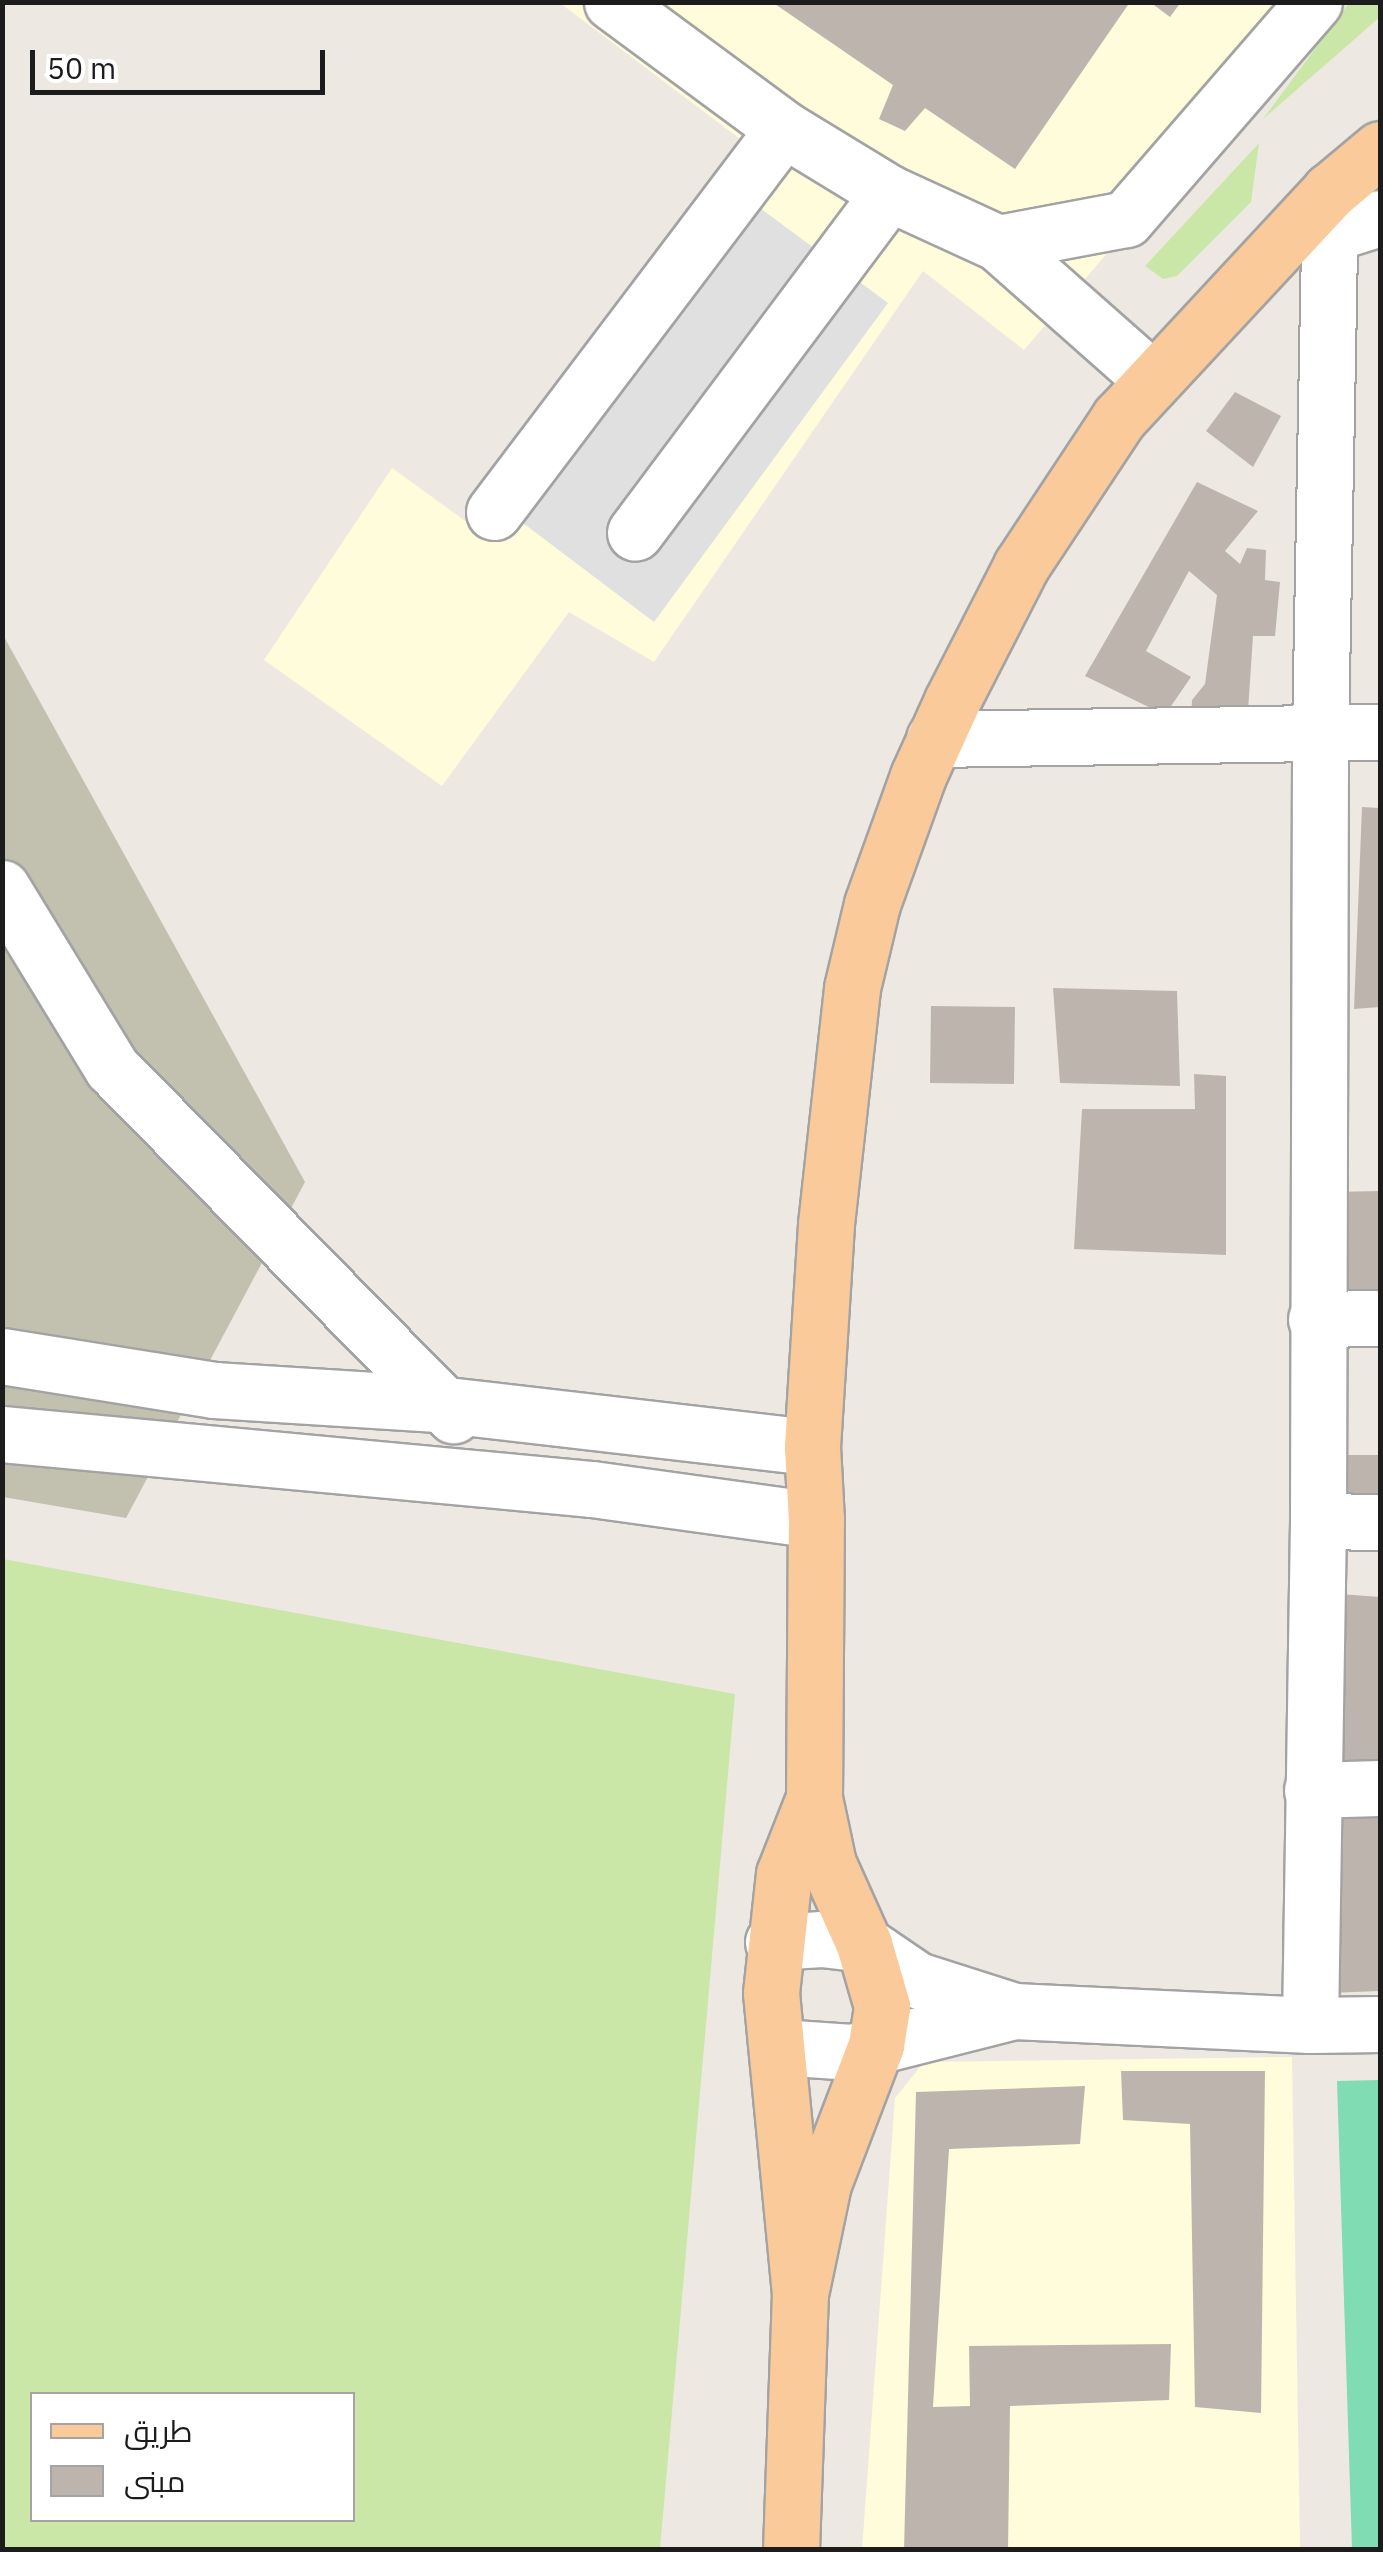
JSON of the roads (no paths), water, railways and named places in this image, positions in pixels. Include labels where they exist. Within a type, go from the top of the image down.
[{"type":"main road","points":[[800,2294],[822,2184],[876,2044],[882,2006],[864,1944],[828,1864],[814,1798],[816,1520],[812,1446],[826,1224],[852,988],[895,833],[934,739],[1020,566],[1119,418],[1152,380],[1347,214],[1380,149]]},
{"type":"main road","points":[[791,2550],[800,2294],[782,2141],[779,2047],[772,2009],[773,1942],[784,1874],[814,1798]]},
{"type":"street","points":[[612,2],[784,129],[889,193],[998,243],[1152,380]]},
{"type":"street","points":[[998,243],[1126,219],[1314,2]]},
{"type":"street","points":[[494,512],[784,129]]},
{"type":"street","points":[[635,533],[889,193]]},
{"type":"street","points":[[1310,2025],[1318,1521],[1320,733],[1347,214]]},
{"type":"street","points":[[934,739],[1380,732]]},
{"type":"street","points":[[2,888],[112,1068],[438,1404],[546,1484]]},
{"type":"street","points":[[1316,1319],[1380,1318]]},
{"type":"street","points":[[2,1356],[214,1390],[438,1404],[812,1446]]},
{"type":"street","points":[[2,1434],[546,1484],[816,1520]]},
{"type":"street","points":[[1318,1521],[1380,1522]]},
{"type":"street","points":[[1312,1790],[1380,1788]]},
{"type":"street","points":[[773,1942],[822,1939],[864,1944],[916,1980],[1014,2010],[1310,2025],[1380,2024]]},
{"type":"street","points":[[779,2047],[852,2052],[1014,2010]]}]
